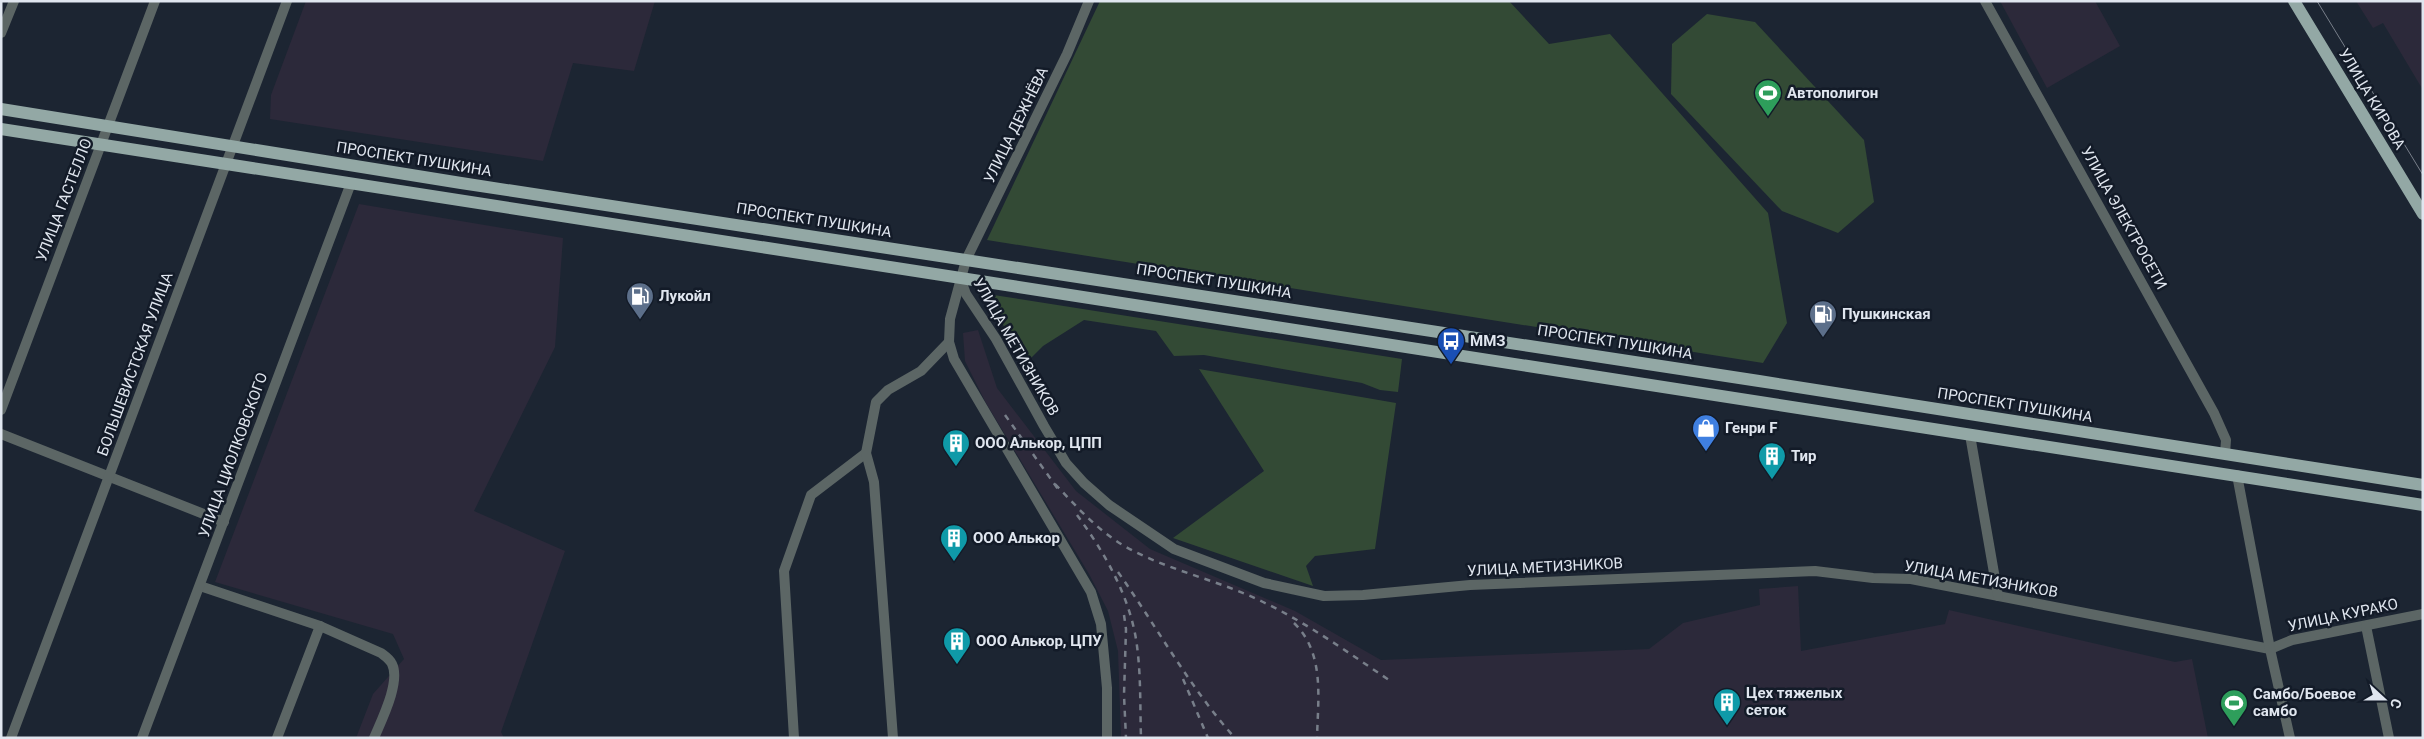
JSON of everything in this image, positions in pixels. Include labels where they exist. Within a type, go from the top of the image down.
[{"type":"main road","name":"УЛИЦА КИРОВА","points":[[2294,1],[2423,214]]},
{"type":"main road","name":"ПРОСПЕКТ ПУШКИНА","points":[[1,109],[2423,485]]},
{"type":"main road","points":[[1,129],[2423,505]]},
{"type":"main road","points":[[1755,402],[1759,381]]},
{"type":"street","points":[[1,32],[14,1]]},
{"type":"street","name":"УЛИЦА ГАСТЕЛЛО","points":[[1,410],[155,1]]},
{"type":"street","name":"БОЛЬШЕВИСТСКАЯ УЛИЦА","points":[[11,738],[287,1]]},
{"type":"street","name":"УЛИЦА ДЕЖНЁВА","points":[[949,342],[950,319],[966,260],[1067,54],[1089,1]]},
{"type":"street","name":"УЛИЦА ЭЛЕКТРОСЕТИ","points":[[1985,1],[2214,413],[2226,440],[2225,454]]},
{"type":"street","name":"УЛИЦА ЦИОЛКОВСКОГО","points":[[142,738],[351,183]]},
{"type":"street","name":"УЛИЦА МЕТИЗНИКОВ","points":[[960,278],[966,294],[996,339],[1066,463],[1084,483],[1109,505],[1174,549],[1264,583],[1324,596],[1362,595],[1470,585],[1815,571],[1874,578],[1911,579],[2270,648]]},
{"type":"street","points":[[892,738],[874,482],[866,453],[876,402],[888,390],[921,371],[949,342],[954,359],[1091,592],[1101,624],[1107,688],[1107,738]]},
{"type":"street","points":[[1,434],[224,522]]},
{"type":"street","points":[[1970,435],[1998,596]]},
{"type":"street","points":[[794,738],[784,571],[811,496],[866,453]]},
{"type":"street","points":[[2237,475],[2270,648],[2290,738]]},
{"type":"street","points":[[200,586],[320,626],[381,653],[393,666],[394,679],[390,700],[374,738]]},
{"type":"street","name":"УЛИЦА КУРАКО","points":[[2270,648],[2292,640],[2423,614]]},
{"type":"street","points":[[277,738],[320,626]]},
{"type":"street","points":[[2366,626],[2389,738]]},
{"type":"shaded area","points":[[306,1],[655,1],[634,71],[573,63],[543,161],[270,119],[271,95]]},
{"type":"shaded area","points":[[2000,1],[2095,1],[2120,46],[2047,88]]},
{"type":"shaded area","points":[[2356,1],[2423,1],[2423,90],[2383,23],[2373,28]]},
{"type":"shaded area","points":[[359,204],[563,238],[555,347],[474,511],[565,551],[501,732],[504,738],[356,738],[373,694],[404,659],[393,634],[215,582]]},
{"type":"shaded area","points":[[978,330],[997,388],[1076,491],[1150,549],[1295,611],[1381,660],[1649,649],[1683,623],[1760,605],[1759,589],[1798,586],[1801,651],[1945,624],[1949,610],[2175,662],[2192,659],[2208,738],[1121,738],[1118,651],[1108,611],[1089,574],[986,403],[965,361],[963,333]]},
{"type":"green space","points":[[1100,1],[1509,1],[1549,44],[1610,34],[1768,213],[1787,323],[1763,363],[987,240]]},
{"type":"green space","name":"Автополигон","points":[[1707,14],[1755,22],[1864,140],[1874,202],[1838,233],[1782,211],[1671,94],[1672,44]]},
{"type":"green space","points":[[987,294],[1402,359],[1398,392],[1380,390],[1362,383],[1204,355],[1174,356],[1156,331],[1084,320],[1043,346],[1024,365]]},
{"type":"green space","points":[[1199,369],[1396,403],[1375,549],[1315,556],[1306,566],[1313,586],[1173,538],[1264,471]]},
{"type":"tram line","points":[[2317,1],[2423,175]]},
{"type":"railway","points":[[1005,415],[1058,489]]},
{"type":"railway","points":[[1055,484],[1097,526],[1126,547],[1159,563],[1246,594],[1280,611],[1329,640],[1392,682]]},
{"type":"railway","points":[[1077,515],[1107,560],[1123,593],[1134,628],[1140,680],[1141,738]]},
{"type":"railway","points":[[1118,572],[1188,678],[1235,738]]},
{"type":"railway","points":[[1124,615],[1126,629],[1124,695],[1126,738]]},
{"type":"railway","points":[[1294,623],[1304,635],[1311,648],[1315,662],[1318,677],[1317,738]]},
{"type":"railway","points":[[1183,679],[1208,738]]},
{"type":"place","name":"Автополигон","points":[[1768,117]]},
{"type":"place","name":"Лукойл","points":[[640,320]]},
{"type":"place","name":"Пушкинская","points":[[1823,338]]},
{"type":"place","name":"ММЗ","points":[[1451,365]]},
{"type":"place","name":"Генри F","points":[[1706,452]]},
{"type":"place","name":"ООО Алькор, ЦПП","points":[[956,467]]},
{"type":"place","name":"Тир","points":[[1772,480]]},
{"type":"place","name":"ООО Алькор","points":[[954,562]]},
{"type":"place","name":"ООО Алькор, ЦПУ","points":[[957,665]]},
{"type":"place","name":"Цех тяжелых сеток","points":[[1727,726]]},
{"type":"place","name":"Самбо/Боевое самбо","points":[[2234,727]]}]
